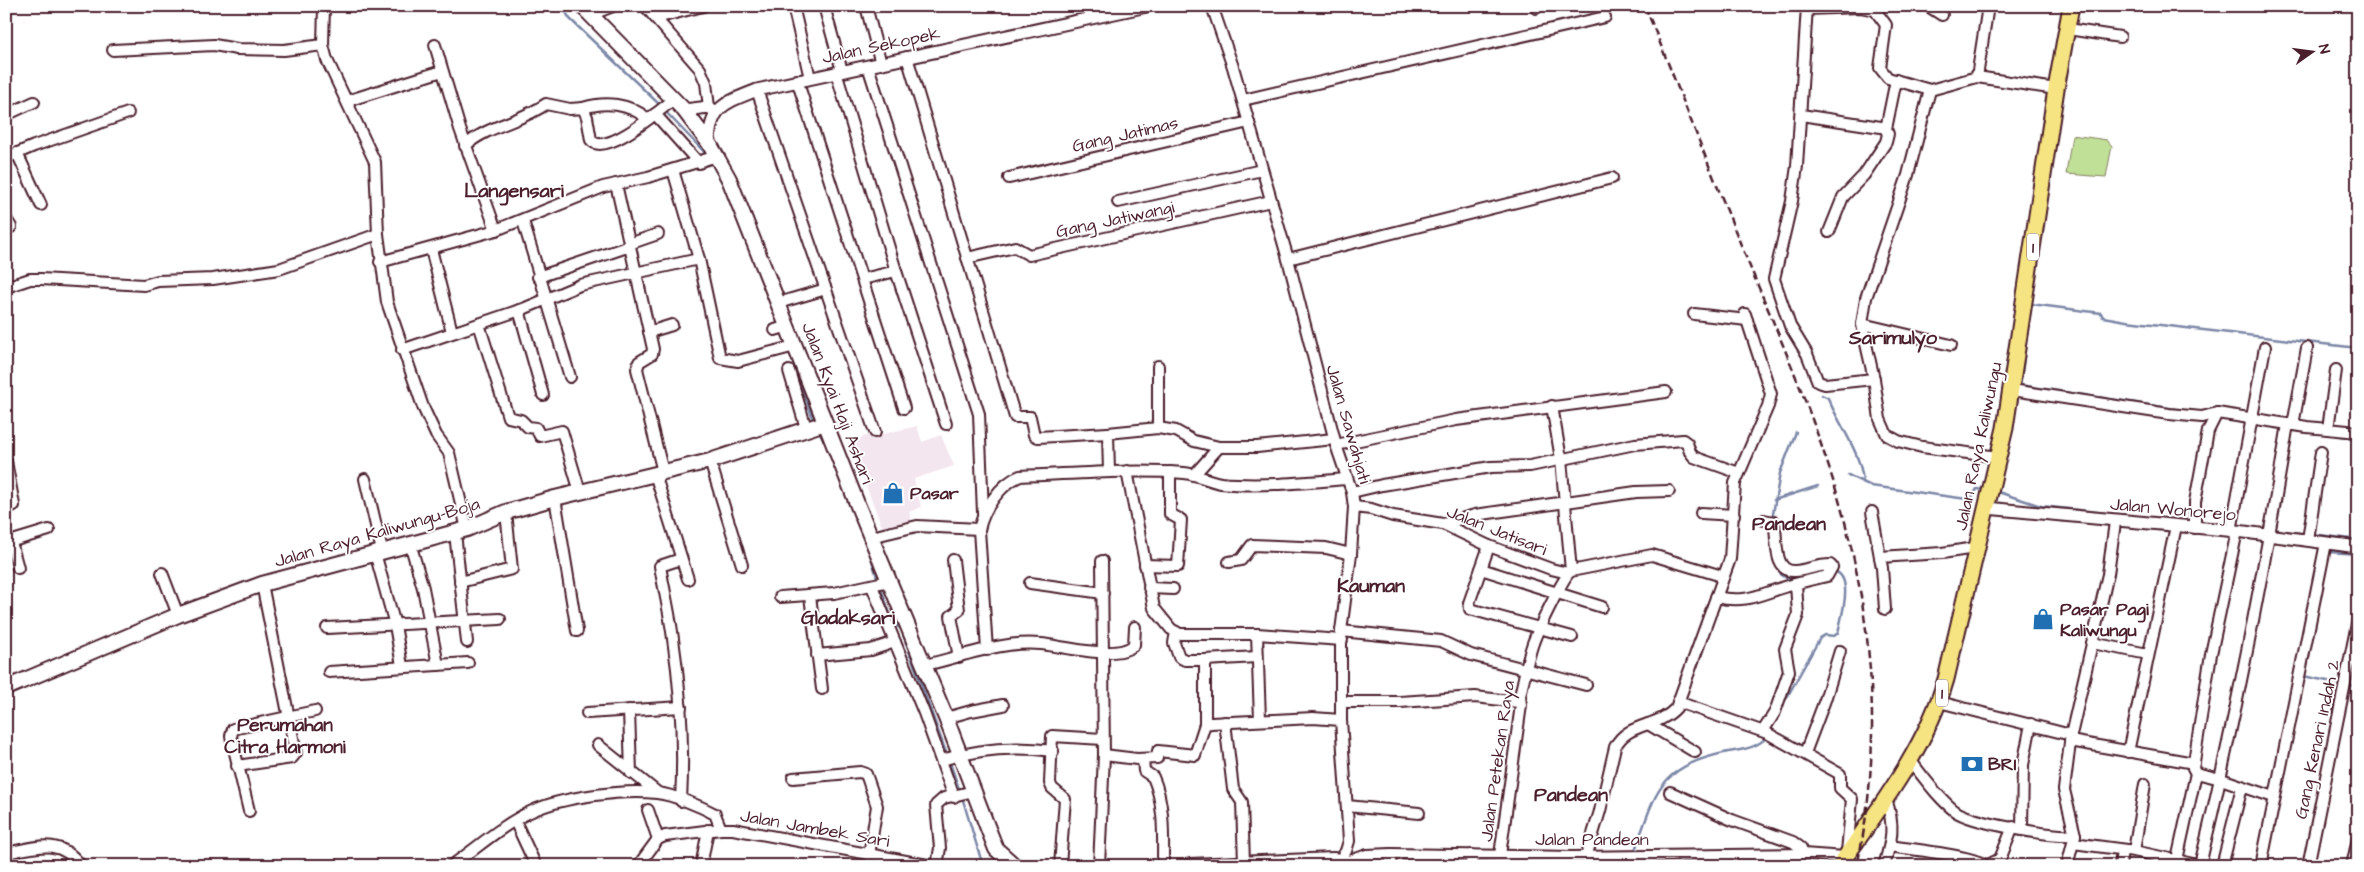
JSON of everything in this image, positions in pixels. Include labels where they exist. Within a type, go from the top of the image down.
[{"type":"main road","name":"Jalan Raya Kaliwungu","points":[[1844,859],[1886,799],[1925,732],[1939,702],[1998,457],[2018,391],[2056,89],[2071,6]]},
{"type":"main road","name":"Jalan Kyai Haji Ashari","points":[[586,11],[659,110],[684,110],[709,144],[706,160],[736,197],[778,302],[782,328],[790,347],[814,426],[871,537],[880,584],[897,618],[925,665],[932,691],[972,792],[996,849],[1007,864]]},
{"type":"main road","name":"Jalan Raya Kaliwungu-Boja","points":[[6,688],[178,615],[262,584],[461,531],[506,512],[555,498],[710,461],[814,426]]},
{"type":"main road","points":[[1190,866],[1244,863],[1341,864]]},
{"type":"street","points":[[324,6],[323,45],[375,162],[380,262],[387,302],[402,350],[426,413],[436,435],[449,453],[461,531],[460,582],[467,642]]},
{"type":"street","points":[[586,11],[613,6]]},
{"type":"street","points":[[645,6],[700,69],[713,110],[709,125],[709,144]]},
{"type":"street","points":[[656,18],[703,6]]},
{"type":"street","points":[[793,6],[810,78]]},
{"type":"street","points":[[824,6],[839,72],[896,270],[946,424]]},
{"type":"street","points":[[866,6],[881,64]]},
{"type":"street","name":"Jalan Sekopek","points":[[713,110],[757,90],[797,80],[881,64],[1147,6]]},
{"type":"street","name":"Jalan Sawahjati","points":[[1212,6],[1249,122],[1288,259],[1335,442],[1352,492],[1354,507],[1342,636],[1341,702],[1349,841],[1341,864]]},
{"type":"street","points":[[1928,6],[1942,15]]},
{"type":"street","points":[[1977,77],[1988,6]]},
{"type":"street","points":[[1874,380],[1825,384],[1818,382],[1807,354],[1790,326],[1775,285],[1776,264],[1795,181],[1807,7],[1860,7],[1875,10],[1886,25],[1880,68],[1888,78],[1930,90],[1977,77],[2056,89]]},
{"type":"street","points":[[1242,100],[1605,17]]},
{"type":"street","points":[[2068,29],[2120,37]]},
{"type":"street","points":[[435,44],[465,146],[496,230]]},
{"type":"street","points":[[113,50],[206,45],[237,49],[284,50],[323,45]]},
{"type":"street","points":[[907,57],[1015,417],[1030,417],[1034,435],[1038,437],[1158,428],[1176,431],[1194,441],[1219,447],[1257,447],[1335,442],[1456,420],[1666,392]]},
{"type":"street","points":[[868,66],[979,414],[984,513],[979,529],[987,650]]},
{"type":"street","points":[[347,101],[442,71]]},
{"type":"street","points":[[797,80],[904,408]]},
{"type":"street","points":[[1829,232],[1843,197],[1864,175],[1888,137],[1886,129],[1896,80]]},
{"type":"street","points":[[757,90],[875,432]]},
{"type":"street","points":[[1930,90],[1908,176],[1866,298],[1862,324],[1880,418],[1887,435],[1898,441],[1922,446],[1998,457]]},
{"type":"street","points":[[7,111],[34,102]]},
{"type":"street","points":[[465,146],[498,126],[532,114],[546,104],[570,109],[598,104],[613,104],[641,113],[659,110]]},
{"type":"street","points":[[583,108],[587,117],[591,140],[597,144],[606,144],[624,136],[659,110]]},
{"type":"street","points":[[380,262],[496,230],[523,221],[584,194],[706,160],[659,110]]},
{"type":"street","points":[[684,110],[713,110]]},
{"type":"street","points":[[6,158],[128,112]]},
{"type":"street","points":[[1801,115],[1886,129]]},
{"type":"street","name":"Gang Jatimas","points":[[1008,178],[1249,122]]},
{"type":"street","points":[[17,153],[41,204]]},
{"type":"street","points":[[673,170],[699,258],[722,359],[738,361],[790,347]]},
{"type":"street","points":[[1118,202],[1262,170]]},
{"type":"street","points":[[1288,259],[1612,178]]},
{"type":"street","points":[[616,184],[653,352],[639,362],[638,377],[659,473],[688,580]]},
{"type":"street","name":"Gang Jatiwangi","points":[[967,258],[1014,247],[1029,254],[1271,201]]},
{"type":"street","points":[[523,221],[538,277],[570,377]]},
{"type":"street","points":[[6,287],[30,280],[42,279],[144,285],[158,281],[213,279],[279,269],[378,234]]},
{"type":"street","points":[[538,277],[658,234]]},
{"type":"street","points":[[431,249],[452,332]]},
{"type":"street","points":[[402,350],[519,310],[594,281],[635,274],[699,258]]},
{"type":"street","points":[[863,279],[896,270]]},
{"type":"street","points":[[778,302],[826,289]]},
{"type":"street","points":[[519,310],[543,395]]},
{"type":"street","points":[[1586,856],[1600,812],[1615,747],[1623,735],[1671,713],[1678,702],[1722,576],[1730,559],[1735,484],[1768,406],[1771,394],[1746,317],[1694,314]]},
{"type":"street","points":[[479,324],[508,417],[521,420],[528,427],[536,428],[540,436],[562,431],[580,492]]},
{"type":"street","points":[[1862,324],[1951,345]]},
{"type":"street","points":[[649,332],[672,325]]},
{"type":"street","points":[[2177,860],[2195,768],[2211,654],[2251,419],[2266,347]]},
{"type":"street","points":[[1909,759],[1951,807],[1959,813],[2017,828],[2074,838],[2201,866],[2221,779],[2289,425],[2307,348]]},
{"type":"street","points":[[1158,366],[1158,428]]},
{"type":"street","points":[[2328,429],[2336,370]]},
{"type":"street","points":[[789,372],[804,391],[814,426]]},
{"type":"street","points":[[2018,391],[2169,414],[2214,415],[2358,432]]},
{"type":"street","points":[[1552,406],[1566,503],[1570,572],[1652,555],[1722,576]]},
{"type":"street","points":[[2195,525],[2195,502],[2208,432],[2214,415]]},
{"type":"street","points":[[1108,433],[1109,472]]},
{"type":"street","points":[[1352,492],[1382,485],[1473,470],[1530,466],[1636,444],[1683,440],[1687,443],[1694,457],[1739,473]]},
{"type":"street","points":[[1194,474],[1219,447]]},
{"type":"street","points":[[2308,536],[2321,452]]},
{"type":"street","points":[[6,461],[14,505],[6,509]]},
{"type":"street","points":[[710,461],[742,565]]},
{"type":"street","points":[[984,513],[1009,481],[1020,476],[1109,472],[1170,472],[1194,474],[1215,482],[1229,483],[1347,479]]},
{"type":"street","points":[[1126,472],[1154,608],[1167,625],[1180,634],[1342,636],[1441,641],[1471,655],[1586,685]]},
{"type":"street","points":[[1145,565],[1178,566],[1181,520],[1170,514],[1170,472]]},
{"type":"street","points":[[365,479],[402,666]]},
{"type":"street","points":[[1443,524],[1475,515],[1636,492],[1669,491]]},
{"type":"street","points":[[555,498],[577,631]]},
{"type":"street","name":"Jalan Wonorejo","points":[[1988,498],[2115,522],[2233,527],[2308,536],[2326,543],[2358,547]]},
{"type":"street","name":"Jalan Jatisari","points":[[1354,507],[1371,509],[1393,516],[1443,524],[1489,546],[1551,569],[1570,572]]},
{"type":"street","points":[[460,582],[512,569],[506,512]]},
{"type":"street","points":[[1872,512],[1880,557],[1885,610]]},
{"type":"street","points":[[1701,513],[1734,515]]},
{"type":"street","points":[[1716,597],[1730,600],[1747,600],[1827,576],[1831,571],[1831,565],[1797,571],[1786,570],[1778,556],[1769,520]]},
{"type":"street","points":[[2067,866],[2074,838],[2064,790],[2070,738],[2108,574],[2115,522]]},
{"type":"street","points":[[871,537],[917,526],[979,529]]},
{"type":"street","points":[[2128,752],[2176,526]]},
{"type":"street","points":[[18,568],[9,543],[49,530]]},
{"type":"street","points":[[2261,866],[2326,543]]},
{"type":"street","points":[[410,544],[424,588],[438,665]]},
{"type":"street","points":[[1229,562],[1241,560],[1252,545],[1326,548],[1351,554]]},
{"type":"street","points":[[1489,546],[1469,604],[1470,609],[1572,637]]},
{"type":"street","points":[[1880,557],[1942,553],[1975,548]]},
{"type":"street","points":[[681,559],[660,566],[673,638],[681,707],[683,751],[681,801]]},
{"type":"street","points":[[953,560],[959,610],[951,616],[959,657]]},
{"type":"street","points":[[1100,866],[1104,755],[1102,560]]},
{"type":"street","points":[[1481,569],[1602,607]]},
{"type":"street","name":"Jalan Petekan Raya","points":[[1500,855],[1521,705],[1519,702],[1533,643],[1570,572]]},
{"type":"street","points":[[162,574],[178,615]]},
{"type":"street","points":[[1030,583],[1103,593]]},
{"type":"street","points":[[237,766],[295,756],[290,717],[262,584]]},
{"type":"street","points":[[780,597],[810,596],[880,584],[895,642],[956,797]]},
{"type":"street","points":[[1768,734],[1789,671],[1785,649],[1798,615],[1796,584]]},
{"type":"street","points":[[1149,588],[1173,589]]},
{"type":"street","points":[[810,596],[822,689]]},
{"type":"street","points":[[327,628],[500,619]]},
{"type":"street","name":"Gang Kenari Indah 2","points":[[2308,866],[2358,619]]},
{"type":"street","points":[[925,665],[987,650],[1038,644],[1104,652],[1120,651],[1131,648],[1135,641],[1135,627]]},
{"type":"street","points":[[1176,632],[1174,643],[1179,657],[1185,660],[1258,657]]},
{"type":"street","points":[[1257,634],[1260,720]]},
{"type":"street","points":[[817,656],[871,650],[895,642]]},
{"type":"street","points":[[2092,642],[2148,654]]},
{"type":"street","points":[[1805,753],[1825,700],[1840,651]]},
{"type":"street","points":[[1104,755],[1143,759],[1156,758],[1158,751],[1195,755],[1205,724],[1206,660]]},
{"type":"street","points":[[329,672],[468,662]]},
{"type":"street","points":[[917,695],[932,691]]},
{"type":"street","points":[[1341,702],[1400,702],[1475,697],[1519,702]]},
{"type":"street","points":[[1678,702],[1768,734],[1840,774],[1840,788],[1852,799],[1844,859]]},
{"type":"street","points":[[1939,702],[2031,724],[2070,738],[2195,768],[2242,788],[2274,797]]},
{"type":"street","points":[[924,713],[944,719],[983,708],[1003,705]]},
{"type":"street","points":[[587,714],[681,707]]},
{"type":"street","points":[[629,710],[631,772]]},
{"type":"street","points":[[249,811],[231,736],[233,729],[315,711]]},
{"type":"street","points":[[1205,724],[1313,718],[1341,720]]},
{"type":"street","points":[[932,736],[944,719]]},
{"type":"street","points":[[1225,722],[1233,790],[1242,802],[1244,863]]},
{"type":"street","points":[[1648,724],[1695,752]]},
{"type":"street","points":[[1890,846],[1949,855],[1981,862],[1986,866],[2000,859],[2017,828],[2031,724]]},
{"type":"street","points":[[1060,866],[1065,799],[1051,785],[1052,736],[1103,739]]},
{"type":"street","points":[[598,745],[658,793],[715,814],[721,828]]},
{"type":"street","points":[[942,760],[957,755],[1007,749],[1053,751]]},
{"type":"street","points":[[1143,759],[1144,771],[1153,777],[1159,801],[1162,822],[1163,866]]},
{"type":"street","points":[[793,778],[860,772],[866,774],[877,806],[869,854]]},
{"type":"street","points":[[2134,851],[2145,784]]},
{"type":"street","points":[[2222,866],[2242,788]]},
{"type":"street","points":[[932,866],[940,848],[936,805],[941,800],[972,792]]},
{"type":"street","points":[[1670,792],[1732,820],[1793,842],[1801,848],[1803,854]]},
{"type":"street","points":[[451,866],[515,821],[546,805],[573,798],[609,794],[658,793]]},
{"type":"street","points":[[1884,866],[1890,846],[1893,824],[1886,799]]},
{"type":"street","points":[[1347,806],[1419,813]]},
{"type":"street","points":[[638,866],[658,839],[648,810]]},
{"type":"street","points":[[515,821],[536,866]]},
{"type":"street","name":"Jalan Jambek Sari","points":[[658,839],[674,834],[721,828],[932,866]]},
{"type":"street","points":[[701,866],[708,830]]},
{"type":"street","points":[[2352,866],[2358,838]]},
{"type":"street","points":[[6,853],[52,846],[68,851],[81,866]]},
{"type":"street","points":[[2120,866],[2122,850]]},
{"type":"street","points":[[1391,854],[1391,866]]},
{"type":"street","name":"Jalan Pandean","points":[[1341,864],[1367,855],[1391,854],[1500,855],[1571,861],[1586,856],[1627,855],[1803,854],[1844,859]]},
{"type":"street","points":[[1471,866],[1472,855]]},
{"type":"shaded area","name":"Pasar","points":[[917,426],[922,442],[941,435],[954,466],[914,479],[921,507],[909,512],[912,523],[884,532],[849,442],[881,431],[883,434]]},
{"type":"green space","points":[[2072,135],[2107,140],[2112,146],[2106,177],[2066,174]]},
{"type":"waterway","points":[[562,6],[570,19],[661,106]]},
{"type":"waterway","points":[[664,110],[707,155]]},
{"type":"waterway","points":[[711,162],[726,190],[747,244]]},
{"type":"waterway","points":[[2031,306],[2031,304],[2101,313],[2103,317],[2126,321],[2358,348]]},
{"type":"waterway","points":[[772,307],[779,325]]},
{"type":"waterway","points":[[2020,388],[2029,319]]},
{"type":"waterway","points":[[781,330],[787,346]]},
{"type":"waterway","points":[[789,351],[814,422]]},
{"type":"waterway","points":[[2020,385],[2182,410]]},
{"type":"waterway","points":[[1998,492],[2019,393]]},
{"type":"waterway","points":[[1822,395],[1828,398],[1854,449],[1863,482]]},
{"type":"waterway","points":[[819,431],[829,450]]},
{"type":"waterway","points":[[1772,520],[1780,473],[1796,432]]},
{"type":"waterway","points":[[2330,434],[2358,439]]},
{"type":"waterway","points":[[1848,475],[1871,486],[1967,499],[1972,497],[1977,489],[1985,490]]},
{"type":"waterway","points":[[1774,500],[1818,486]]},
{"type":"waterway","points":[[1998,492],[2041,506],[2162,519]]},
{"type":"waterway","points":[[2272,530],[2307,534]]},
{"type":"waterway","points":[[2312,534],[2358,540]]},
{"type":"waterway","points":[[1771,542],[1773,558],[1782,576],[1790,578],[1817,573]]},
{"type":"waterway","points":[[869,550],[878,581]]},
{"type":"waterway","points":[[2328,552],[2358,554]]},
{"type":"waterway","points":[[1781,708],[1820,638],[1825,635],[1834,636],[1838,633],[1844,608],[1845,588],[1840,574],[1833,571]]},
{"type":"waterway","points":[[880,586],[893,622],[901,629],[947,755]]},
{"type":"waterway","points":[[2303,676],[2342,684]]},
{"type":"waterway","points":[[2347,685],[2358,687]]},
{"type":"waterway","points":[[1634,853],[1655,798],[1673,774],[1704,758],[1754,746],[1767,737]]},
{"type":"waterway","points":[[949,760],[960,792]]},
{"type":"waterway","points":[[962,797],[983,866]]},
{"type":"waterway","points":[[1629,866],[1632,859]]},
{"type":"railway","points":[[1645,6],[1788,358],[1825,456],[1841,506],[1863,607],[1872,711],[1871,763],[1866,815],[1857,866]]},
{"type":"place","name":"Pasar","points":[[893,493]]},
{"type":"place","name":"Pasar Pagi Kaliwungu","points":[[2043,619]]},
{"type":"place","name":"BRI","points":[[1972,764]]},
{"type":"district","name":"Langensari","points":[[514,190]]},
{"type":"district","name":"Sarimulyo","points":[[1893,337]]},
{"type":"district","name":"Pandean","points":[[1789,523]]},
{"type":"district","name":"Kauman","points":[[1371,585]]},
{"type":"district","name":"Gladaksari","points":[[848,617]]},
{"type":"district","name":"Perumahan Citra Harmoni","points":[[285,735]]},
{"type":"district","name":"Pandean","points":[[1571,794]]}]
